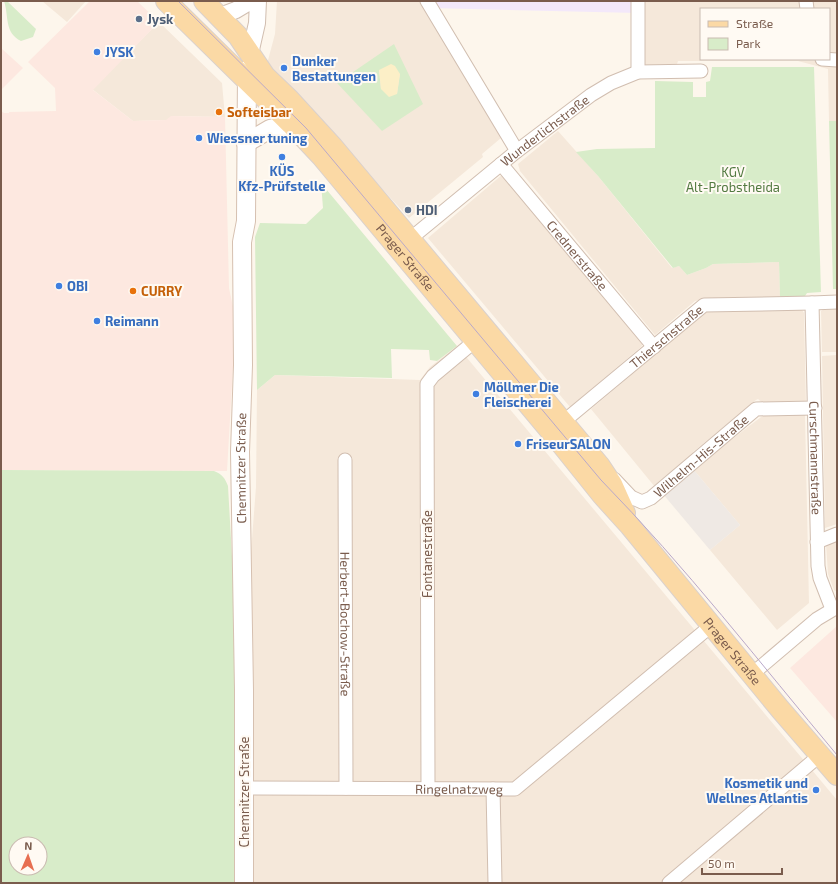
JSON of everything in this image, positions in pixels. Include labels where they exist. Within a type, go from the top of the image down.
[{"type":"main road","name":"Prager Straße","points":[[166,1],[291,124],[336,174],[562,445],[609,504],[630,526],[712,625],[751,675],[819,756],[837,775]]},
{"type":"main road","name":"Prager Straße","points":[[204,1],[238,36],[265,76],[289,99],[333,147],[600,466],[612,484],[630,526]]},
{"type":"main road","name":"Chemnitzer Straße","points":[[244,883],[244,690],[240,437],[243,365],[242,242],[246,220],[247,69],[250,54]]},
{"type":"main road","points":[[246,143],[270,129],[291,124]]},
{"type":"street","points":[[220,16],[236,10],[251,1]]},
{"type":"street","points":[[250,54],[257,23],[258,1]]},
{"type":"street","points":[[427,1],[517,151]]},
{"type":"street","points":[[638,1],[638,72]]},
{"type":"street","name":"Wunderlichstraße","points":[[410,239],[517,151],[591,95],[611,83],[638,72],[701,71]]},
{"type":"street","name":"Crednerstraße","points":[[501,164],[654,347]]},
{"type":"street","name":"Thierschstraße","points":[[563,422],[704,305],[812,304],[837,302]]},
{"type":"street","name":"Curschmannstraße","points":[[812,304],[817,542],[820,578],[834,608]]},
{"type":"street","name":"Fontanestraße","points":[[428,788],[427,384],[433,376],[475,341]]},
{"type":"street","name":"Wilhelm-His-Straße","points":[[600,466],[631,496],[642,502],[650,498],[756,409],[814,408]]},
{"type":"street","name":"Herbert-Bochow-Straße","points":[[345,460],[346,788]]},
{"type":"street","points":[[817,542],[837,534]]},
{"type":"street","points":[[751,675],[806,628],[834,608]]},
{"type":"street","name":"Ringelnatzweg","points":[[244,788],[515,789],[712,625]]},
{"type":"street","points":[[669,883],[819,756]]},
{"type":"street","points":[[493,788],[495,883]]},
{"type":"shaded area","points":[[42,1],[86,1],[67,22]]},
{"type":"shaded area","points":[[90,1],[137,1],[159,22],[93,90],[133,121],[166,120],[171,116],[225,117],[229,288],[233,307],[233,367],[227,471],[1,470],[1,111],[4,113],[9,113],[56,111],[55,88],[28,62]]},
{"type":"shaded area","points":[[277,1],[420,1],[501,138],[482,154],[483,157],[409,218],[267,64],[275,34]]},
{"type":"shaded area","points":[[427,1],[638,1],[638,13],[430,8]]},
{"type":"shaded area","points":[[644,1],[837,1],[837,121],[829,121],[828,69],[798,61],[678,61],[677,64],[645,65]]},
{"type":"shaded area","points":[[159,22],[222,83],[225,117],[172,116],[167,120],[133,121],[92,89]]},
{"type":"shaded area","points":[[1,48],[23,68],[1,90]]},
{"type":"shaded area","points":[[558,131],[598,176],[672,268],[679,266],[687,275],[713,264],[779,262],[780,297],[714,298],[695,301],[655,335],[520,171],[518,164]]},
{"type":"shaded area","points":[[503,174],[643,344],[570,407],[428,238]]},
{"type":"shaded area","points":[[837,309],[837,352],[822,352],[821,311]]},
{"type":"shaded area","points":[[802,310],[804,313],[806,406],[765,405],[758,399],[756,400],[693,452],[693,455],[655,487],[591,409],[707,311]]},
{"type":"shaded area","points":[[457,346],[837,800],[837,883],[248,883],[248,591],[256,487],[257,390],[275,375],[420,380],[430,367]]},
{"type":"shaded area","points":[[837,355],[837,524],[825,528],[822,356]]},
{"type":"shaded area","points":[[765,414],[805,414],[809,603],[777,630],[710,550],[740,525],[693,469]]},
{"type":"shaded area","points":[[693,469],[740,525],[710,550],[663,494]]},
{"type":"shaded area","points":[[837,540],[837,590],[835,591],[828,574],[826,544]]},
{"type":"shaded area","points":[[837,626],[837,722],[790,668]]},
{"type":"green space","points":[[4,1],[7,1],[36,29],[33,37],[21,41],[16,38],[9,29]]},
{"type":"green space","points":[[394,44],[423,104],[382,131],[337,83]],"holes":[[[379,70],[400,74],[397,94],[381,89]]]},
{"type":"green space","name":"KGV Alt-Probstheida","points":[[712,67],[814,67],[821,292],[807,293],[805,296],[780,297],[779,262],[713,264],[687,275],[679,266],[673,268],[598,176],[576,152],[597,149],[655,148],[655,81],[693,82],[693,97],[706,97],[706,82],[710,81]]},
{"type":"green space","points":[[829,121],[837,121],[837,289],[833,289]]},
{"type":"green space","points":[[321,183],[457,346],[437,361],[430,360],[429,350],[391,349],[392,378],[275,375],[257,390],[255,237],[260,223],[306,224],[323,208]]},
{"type":"green space","points":[[1,470],[214,471],[219,473],[226,481],[228,486],[235,610],[236,883],[1,883]]},
{"type":"sand","points":[[391,64],[395,66],[400,74],[397,94],[389,97],[381,89],[379,70]]},
{"type":"tram line","points":[[178,1],[306,128],[601,480],[662,546],[722,615],[837,755]]},
{"type":"place","name":"Jysk","points":[[139,19]]},
{"type":"place","name":"JYSK","points":[[97,52]]},
{"type":"place","name":"Dunker Bestattungen","points":[[284,68]]},
{"type":"place","name":"Softeisbar","points":[[219,112]]},
{"type":"place","name":"Wiessner tuning","points":[[199,138]]},
{"type":"place","name":"KÜS Kfz-Prüfstelle","points":[[282,157]]},
{"type":"place","name":"HDI","points":[[408,210]]},
{"type":"place","name":"OBI","points":[[59,286]]},
{"type":"place","name":"CURRY","points":[[133,291]]},
{"type":"place","name":"Reimann","points":[[97,321]]},
{"type":"place","name":"Möllmer Die Fleischerei","points":[[476,394]]},
{"type":"place","name":"FriseurSALON","points":[[518,444]]},
{"type":"place","name":"Kosmetik und Wellnes Atlantis","points":[[816,790]]}]
